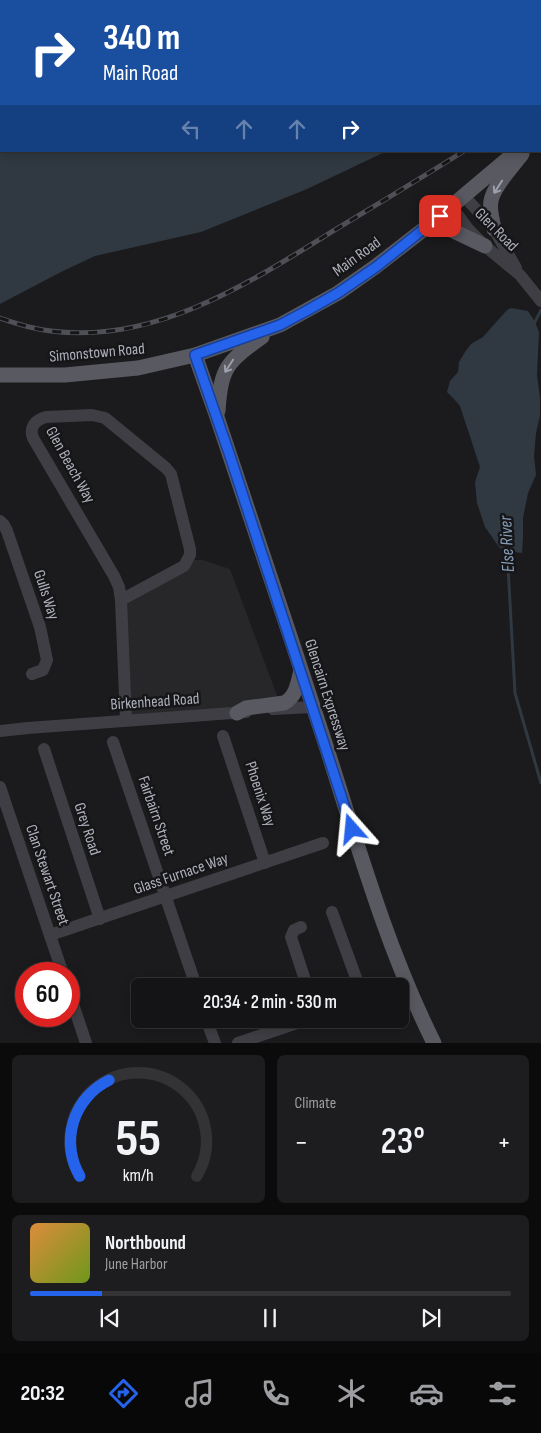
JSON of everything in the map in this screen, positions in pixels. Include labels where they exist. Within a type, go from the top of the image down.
[{"type":"main road","name":"Main Road","points":[[195,355],[280,325],[338,293],[376,267],[428,226],[516,152]]},
{"type":"main road","points":[[494,230],[490,202],[498,184],[523,152]]},
{"type":"main road","points":[[428,226],[445,227],[485,246]]},
{"type":"main road","points":[[217,417],[220,387],[227,366],[244,350],[280,325]]},
{"type":"main road","name":"Simonstown Road","points":[[0,375],[96,373],[138,368],[195,355]]},
{"type":"main road","name":"Glencairn Expressway","points":[[195,355],[301,670],[358,847],[412,996],[434,1043]]},
{"type":"main road","points":[[237,713],[246,708],[288,701],[293,696],[301,670]]},
{"type":"street","name":"Glen Road","points":[[464,196],[494,230],[520,275],[541,301]]},
{"type":"street","name":"Glen Road","points":[[451,206],[469,230],[485,246],[520,275]]},
{"type":"street","name":"Glen Beach Way","points":[[121,600],[184,566],[190,555],[171,474],[105,418],[92,415],[46,416],[40,418],[32,428],[33,438],[119,587],[126,720]]},
{"type":"street","name":"Gulls Way","points":[[0,521],[4,525],[10,540],[40,627],[47,660],[43,670],[32,674]]},
{"type":"street","name":"Birkenhead Road","points":[[0,731],[313,707]]},
{"type":"street","name":"Phoenix Way","points":[[223,736],[265,863]]},
{"type":"street","name":"Fairbairn Street","points":[[113,742],[193,978]]},
{"type":"street","name":"Grey Road","points":[[44,749],[100,920]]},
{"type":"street","name":"Clan Stewart Street","points":[[0,787],[59,962]]},
{"type":"street","name":"Glass Furnace Way","points":[[50,935],[100,920],[323,843]]},
{"type":"street","points":[[332,912],[356,978]]},
{"type":"street","points":[[301,927],[294,930],[291,937],[304,978]]},
{"type":"street","points":[[80,1025],[86,1043]]},
{"type":"street","points":[[209,1028],[215,1043]]},
{"type":"street","points":[[238,1043],[282,1028]]},
{"type":"shaded area","points":[[188,560],[203,560],[230,569],[282,709],[126,720],[121,600]]},
{"type":"water","points":[[0,152],[385,152],[307,189],[201,232],[95,256],[0,304]]},
{"type":"water","points":[[511,308],[528,311],[539,332],[537,375],[540,416],[534,456],[536,475],[528,493],[523,518],[522,553],[507,551],[499,547],[485,527],[477,503],[475,482],[480,467],[460,406],[447,392],[450,381],[458,372],[459,362],[471,344],[483,337]]},
{"type":"waterway","name":"Else River","points":[[534,324],[541,310]]},
{"type":"waterway","name":"Else River","points":[[507,548],[515,693],[541,783]]},
{"type":"railway","points":[[0,318],[45,330],[88,333],[125,329],[160,320],[229,292],[262,274],[462,152]]},
{"type":"route","points":[[352,829],[195,355],[280,325],[338,293],[376,267],[440,216]]}]
